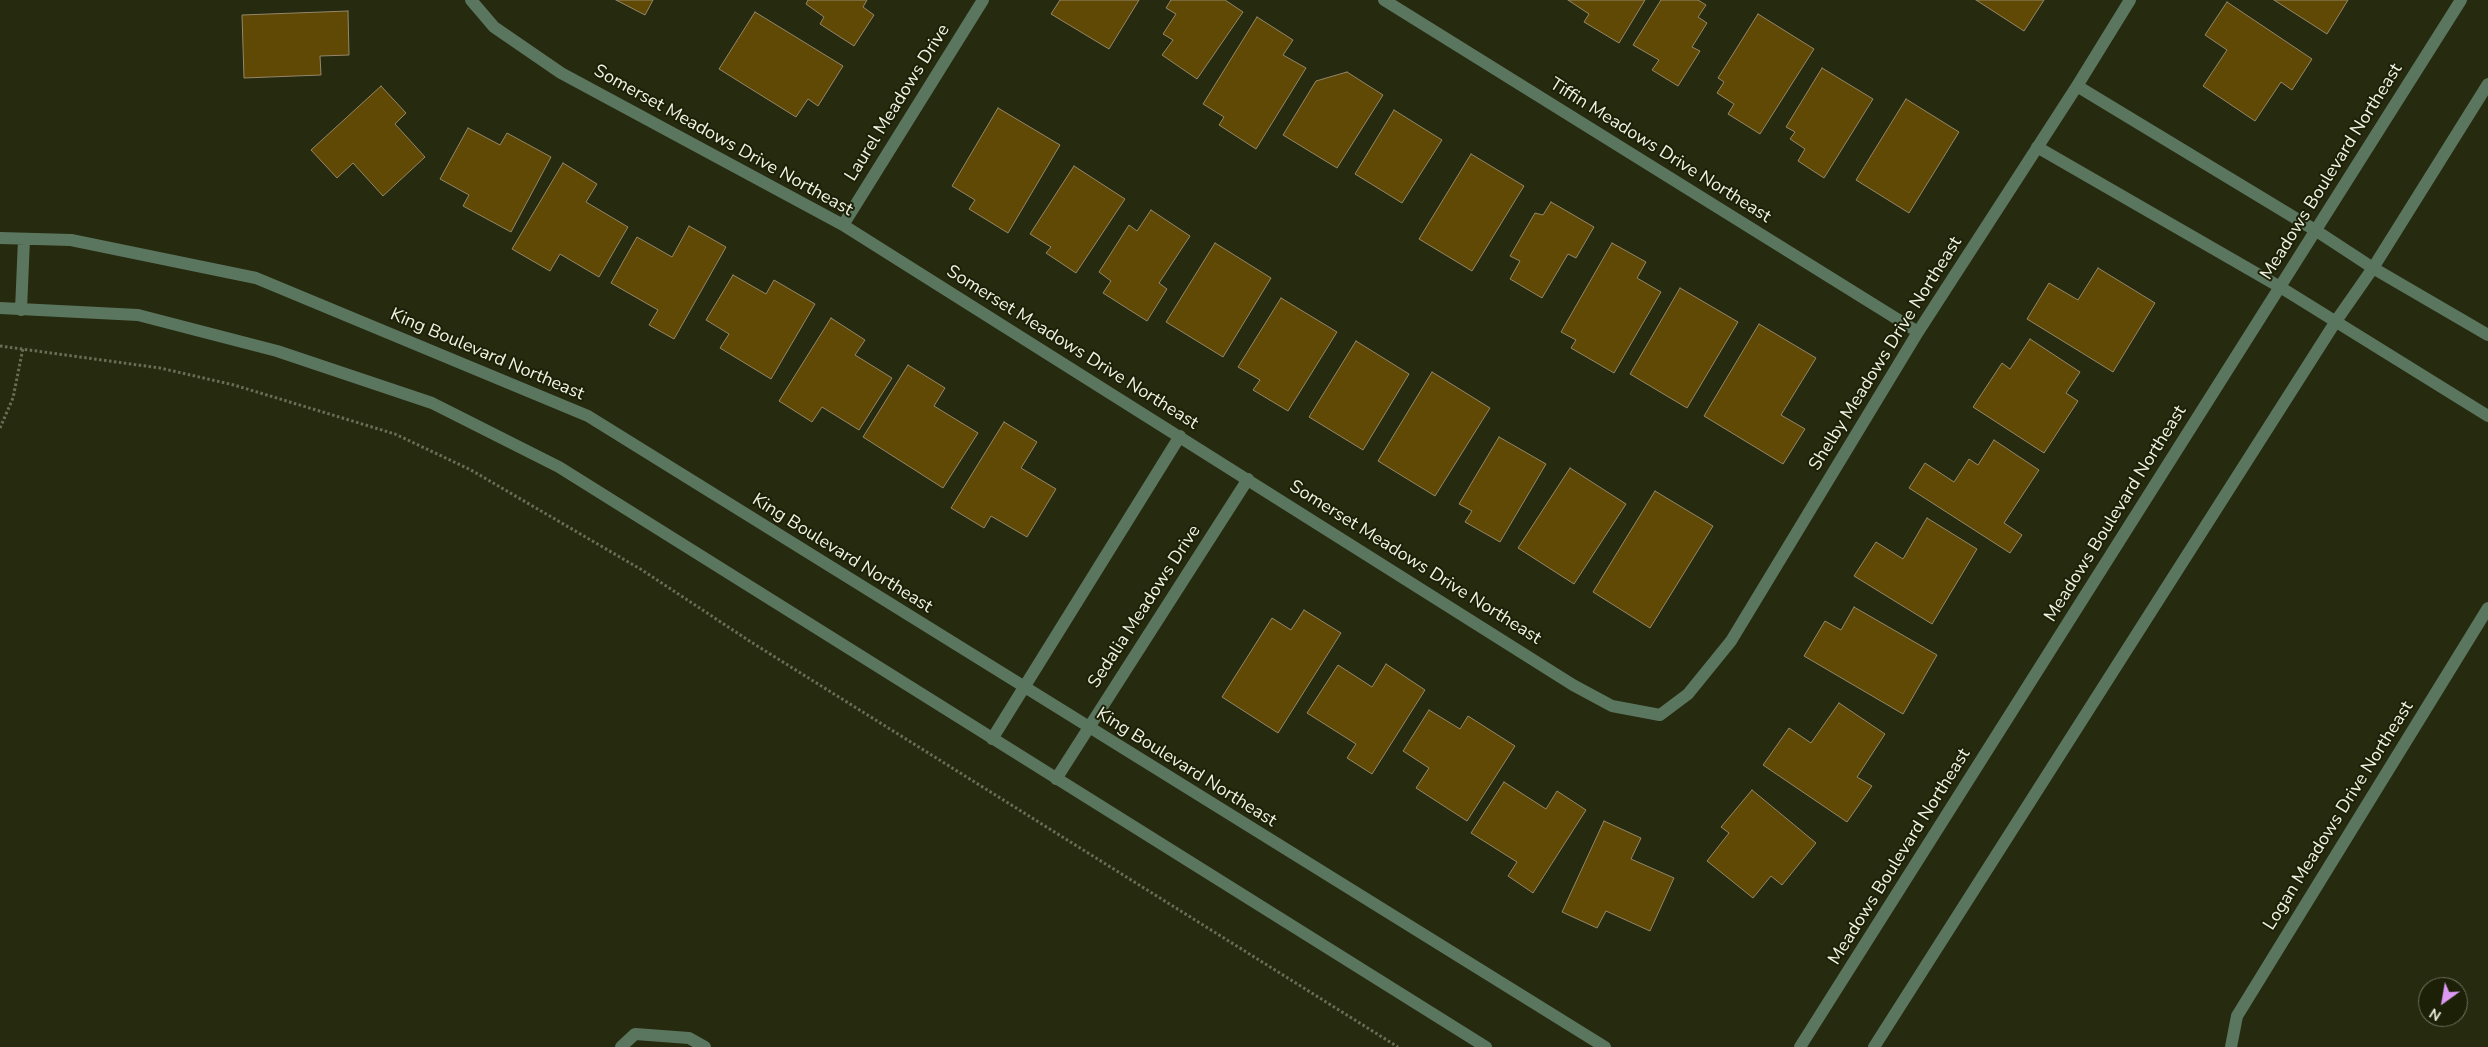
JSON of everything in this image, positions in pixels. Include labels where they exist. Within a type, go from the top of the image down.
[{"type":"street","name":"Somerset Meadows Drive Northeast","points":[[471,0],[494,27],[561,73],[843,225],[1248,478],[1573,685],[1612,706],[1660,715]]},
{"type":"street","name":"Laurel Meadows Drive","points":[[843,225],[983,0]]},
{"type":"street","name":"Tiffin Meadows Drive Northeast","points":[[1384,0],[1918,332]]},
{"type":"street","name":"Shelby Meadows Drive Northeast","points":[[1660,715],[1688,694],[1731,640],[1918,332],[2077,86],[2130,0]]},
{"type":"street","name":"Meadows Boulevard Northeast","points":[[1800,1047],[2460,0]]},
{"type":"street","points":[[1874,1047],[2336,321],[2373,268],[2488,84]]},
{"type":"street","points":[[2077,86],[2315,230],[2373,268],[2488,335]]},
{"type":"street","points":[[2037,147],[2280,287],[2488,416]]},
{"type":"street","name":"King Boulevard Northeast","points":[[0,238],[71,240],[256,278],[588,416],[1088,728],[1605,1047]]},
{"type":"street","points":[[21,310],[24,239]]},
{"type":"street","points":[[0,308],[138,315],[277,351],[432,403],[559,467],[1486,1047]]},
{"type":"street","points":[[992,739],[1180,436]]},
{"type":"street","name":"Sedalia Meadows Drive","points":[[1056,779],[1248,478]]},
{"type":"street","name":"Logan Meadows Drive Northeast","points":[[2231,1047],[2236,1016],[2488,608]]},
{"type":"street","points":[[621,1047],[635,1034],[689,1038],[705,1047]]},
{"type":"path","points":[[0,346],[160,368],[234,385],[395,434],[471,470],[642,570],[752,642],[1398,1047]]},
{"type":"path","points":[[0,428],[12,398],[23,348]]},
{"type":"building","points":[[616,0],[653,0],[645,15]]},
{"type":"building","points":[[808,0],[867,0],[863,7],[874,15],[854,46],[820,24],[824,17],[806,4]]},
{"type":"building","points":[[1060,0],[1139,0],[1109,49],[1051,14]]},
{"type":"building","points":[[1171,0],[1225,0],[1243,12],[1197,79],[1162,55],[1173,40],[1163,34],[1176,14],[1166,8]]},
{"type":"building","points":[[1568,0],[1645,0],[1619,43],[1584,22],[1589,14]]},
{"type":"building","points":[[1661,0],[1698,0],[1706,5],[1698,17],[1707,23],[1692,47],[1700,51],[1678,86],[1652,70],[1659,60],[1633,45]]},
{"type":"building","points":[[1976,0],[2044,0],[2024,31]]},
{"type":"building","points":[[2274,0],[2348,0],[2327,34]]},
{"type":"building","points":[[2227,2],[2312,59],[2292,90],[2281,82],[2255,121],[2203,86],[2227,50],[2205,35]]},
{"type":"building","points":[[348,11],[349,55],[320,56],[321,75],[244,78],[242,15]]},
{"type":"building","points":[[755,12],[843,66],[818,106],[808,99],[796,117],[719,69]]},
{"type":"building","points":[[1758,14],[1814,49],[1760,134],[1728,114],[1734,104],[1717,93],[1724,82],[1718,78]]},
{"type":"building","points":[[1257,17],[1293,40],[1283,55],[1306,68],[1256,149],[1219,125],[1224,117],[1203,104]]},
{"type":"building","points":[[1822,68],[1873,99],[1824,178],[1798,161],[1805,149],[1790,139],[1795,132],[1786,127]]},
{"type":"building","points":[[1347,72],[1383,95],[1337,168],[1283,135],[1316,81]]},
{"type":"building","points":[[381,86],[406,113],[395,124],[425,157],[383,196],[353,163],[337,178],[311,150]]},
{"type":"building","points":[[1906,99],[1959,132],[1909,213],[1856,180]]},
{"type":"building","points":[[998,108],[1060,145],[1008,233],[969,209],[975,200],[952,186]]},
{"type":"building","points":[[1394,110],[1442,140],[1402,203],[1355,174]]},
{"type":"building","points":[[468,128],[500,145],[507,133],[551,157],[511,232],[463,206],[469,195],[440,179]]},
{"type":"building","points":[[1471,154],[1524,186],[1472,271],[1419,239]]},
{"type":"building","points":[[563,163],[597,184],[586,202],[628,227],[599,277],[560,254],[550,271],[512,249]]},
{"type":"building","points":[[1074,166],[1125,199],[1076,273],[1046,253],[1051,247],[1030,234]]},
{"type":"building","points":[[1551,202],[1594,227],[1576,258],[1568,254],[1542,298],[1510,279],[1520,261],[1510,256],[1535,213],[1543,215]]},
{"type":"building","points":[[1151,210],[1190,236],[1159,283],[1167,289],[1147,321],[1103,293],[1111,281],[1099,272],[1129,225],[1137,231]]},
{"type":"building","points":[[689,226],[726,247],[674,339],[649,325],[658,310],[611,283],[637,237],[672,257]]},
{"type":"building","points":[[1215,243],[1271,278],[1223,357],[1166,322]]},
{"type":"building","points":[[1612,243],[1646,262],[1637,278],[1661,292],[1614,373],[1571,348],[1576,340],[1561,332]]},
{"type":"building","points":[[2098,268],[2155,303],[2113,372],[2027,319],[2049,283],[2078,300]]},
{"type":"building","points":[[733,275],[766,294],[774,280],[815,304],[771,379],[720,348],[729,334],[706,320]]},
{"type":"building","points":[[1680,288],[1738,322],[1687,408],[1630,374]]},
{"type":"building","points":[[1281,298],[1337,332],[1288,411],[1253,390],[1260,380],[1238,367]]},
{"type":"building","points":[[831,318],[865,340],[855,355],[892,378],[859,430],[822,407],[812,422],[779,401]]},
{"type":"building","points":[[1759,324],[1816,358],[1781,415],[1805,429],[1783,464],[1704,416]]},
{"type":"building","points":[[2030,339],[2080,372],[2066,393],[2078,401],[2044,453],[1973,407],[2002,363],[2010,369]]},
{"type":"building","points":[[1356,341],[1409,374],[1363,450],[1309,417]]},
{"type":"building","points":[[908,365],[945,388],[934,406],[978,433],[943,488],[863,437]]},
{"type":"building","points":[[1432,372],[1490,408],[1435,496],[1378,461]]},
{"type":"building","points":[[1004,422],[1037,442],[1021,468],[1056,489],[1027,537],[991,516],[984,528],[951,508]]},
{"type":"building","points":[[1499,437],[1546,464],[1500,542],[1465,522],[1472,511],[1459,504]]},
{"type":"building","points":[[1994,440],[2039,470],[2004,523],[2022,535],[2010,553],[1909,488],[1925,463],[1954,482],[1969,459],[1978,465]]},
{"type":"building","points":[[1570,468],[1626,504],[1574,584],[1518,548]]},
{"type":"building","points":[[1655,491],[1713,526],[1650,628],[1593,592]]},
{"type":"building","points":[[1927,518],[1977,549],[1932,624],[1854,576],[1876,542],[1903,559]]},
{"type":"building","points":[[1854,607],[1937,655],[1903,714],[1804,656],[1825,621],[1841,630]]},
{"type":"building","points":[[1304,610],[1341,633],[1278,733],[1222,697],[1272,618],[1291,630]]},
{"type":"building","points":[[1386,664],[1425,690],[1372,774],[1347,758],[1356,744],[1307,713],[1338,665],[1372,687]]},
{"type":"building","points":[[1839,703],[1885,734],[1857,777],[1872,786],[1847,822],[1763,765],[1789,728],[1811,743]]},
{"type":"building","points":[[1429,710],[1460,729],[1468,716],[1515,746],[1467,821],[1416,788],[1429,768],[1403,751]]},
{"type":"building","points":[[1504,782],[1546,809],[1557,791],[1586,810],[1533,893],[1508,876],[1517,862],[1471,833]]},
{"type":"building","points":[[1752,790],[1816,843],[1782,885],[1771,876],[1753,898],[1707,861],[1729,833],[1721,827]]},
{"type":"building","points":[[1604,821],[1641,838],[1631,859],[1674,878],[1650,931],[1606,911],[1597,928],[1562,912]]}]
